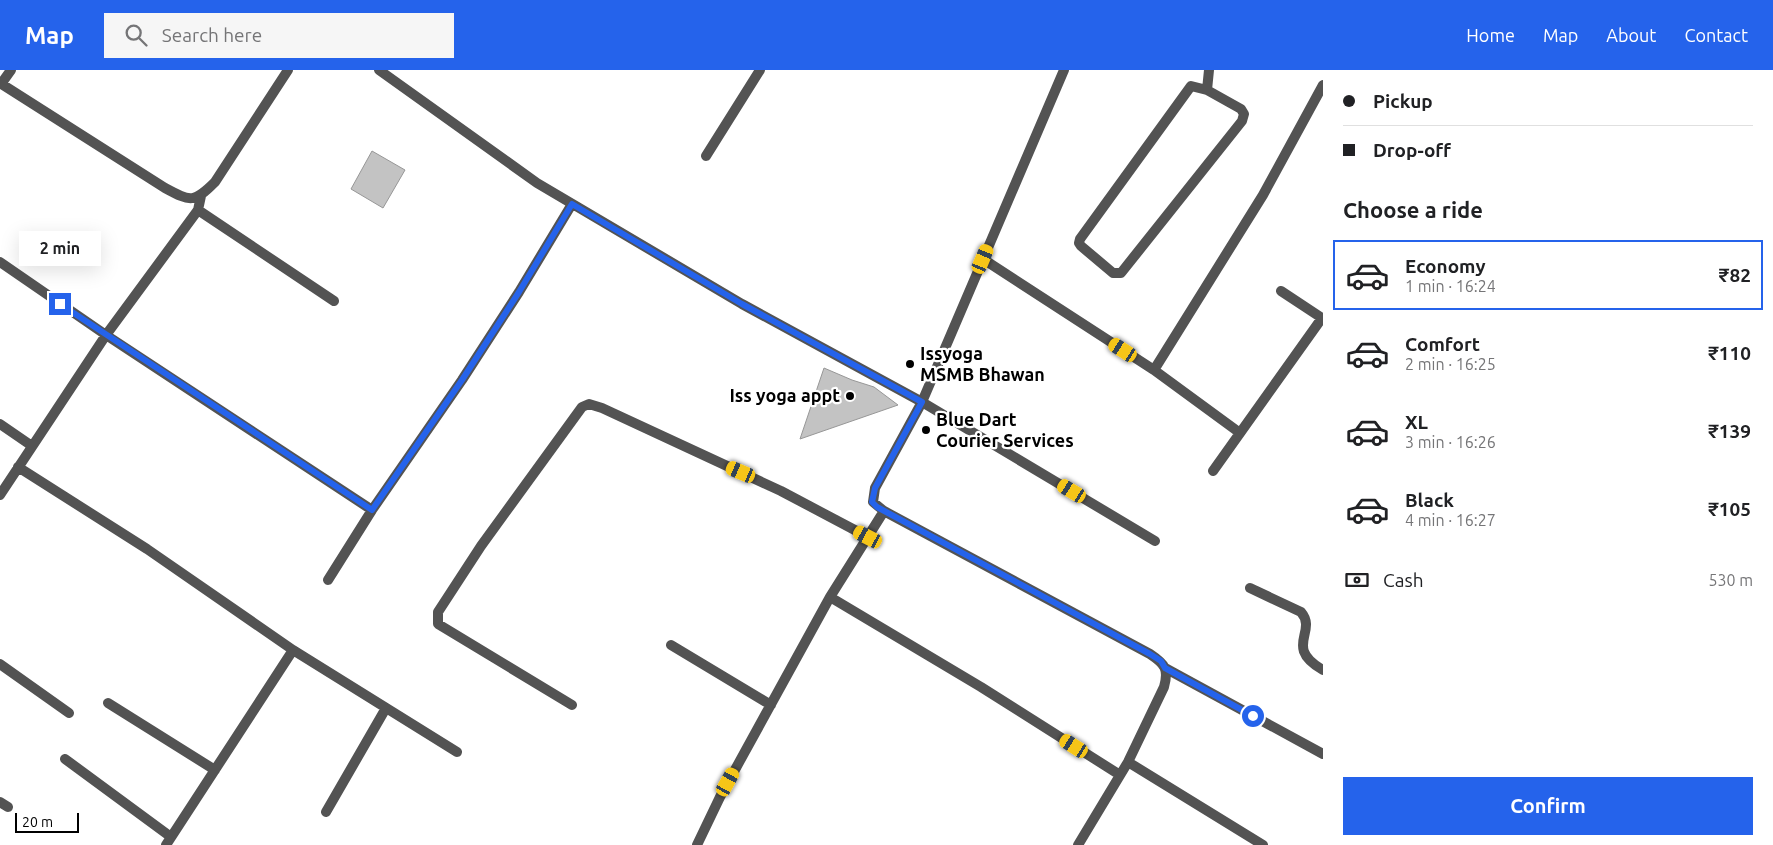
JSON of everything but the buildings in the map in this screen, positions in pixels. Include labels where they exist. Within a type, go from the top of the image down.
[{"type":"street","points":[[10,70],[0,83],[165,188],[180,196],[191,199],[201,196],[215,182],[288,70]]},
{"type":"street","points":[[379,70],[538,183],[572,204],[742,304],[922,402],[1155,541]]},
{"type":"street","points":[[706,156],[760,70]]},
{"type":"street","points":[[1064,70],[922,402],[875,488],[872,502],[884,511],[1161,661],[1167,677],[1164,686],[1128,762],[1078,845]]},
{"type":"street","points":[[1207,90],[1209,70]]},
{"type":"street","points":[[1154,370],[1263,195],[1323,85]]},
{"type":"street","points":[[1194,86],[1207,90],[1241,109],[1244,114],[1242,121],[1121,273],[1113,273],[1081,246],[1080,240],[1188,89],[1194,86]]},
{"type":"street","points":[[0,495],[106,334],[198,210],[201,196]]},
{"type":"street","points":[[328,580],[372,510],[462,380],[519,292],[572,204]]},
{"type":"street","points":[[198,210],[334,302]]},
{"type":"street","points":[[983,259],[1154,370],[1240,433]]},
{"type":"street","points":[[0,262],[372,510]]},
{"type":"street","points":[[1213,471],[1322,318],[1281,291]]},
{"type":"street","points":[[572,705],[438,624],[438,612],[481,546],[582,407],[589,404],[602,408],[781,491],[868,537]]},
{"type":"street","points":[[0,424],[32,446]]},
{"type":"street","points":[[18,467],[147,549],[293,650],[457,752]]},
{"type":"street","points":[[697,845],[720,797],[830,597],[884,511]]},
{"type":"street","points":[[1250,588],[1296,608],[1304,615],[1304,653],[1308,661],[1323,670]]},
{"type":"street","points":[[830,597],[980,687],[1120,775]]},
{"type":"street","points":[[671,645],[771,705]]},
{"type":"street","points":[[65,759],[168,841],[293,650]]},
{"type":"street","points":[[0,664],[69,713]]},
{"type":"street","points":[[1165,668],[1323,754]]},
{"type":"street","points":[[108,703],[215,770]]},
{"type":"street","points":[[326,812],[386,708]]},
{"type":"street","points":[[1128,762],[1263,845]]},
{"type":"place","name":"Issyoga MSMB Bhawan","points":[[910,364]]},
{"type":"place","name":"Iss yoga appt","points":[[850,396]]},
{"type":"place","name":"Blue Dart Courier Services","points":[[926,430]]},
{"type":"route","points":[[60,304],[372,510],[462,380],[519,292],[572,204],[742,304],[922,402],[875,488],[872,502],[877,507],[1150,654],[1161,661],[1165,668],[1253,716]]}]
